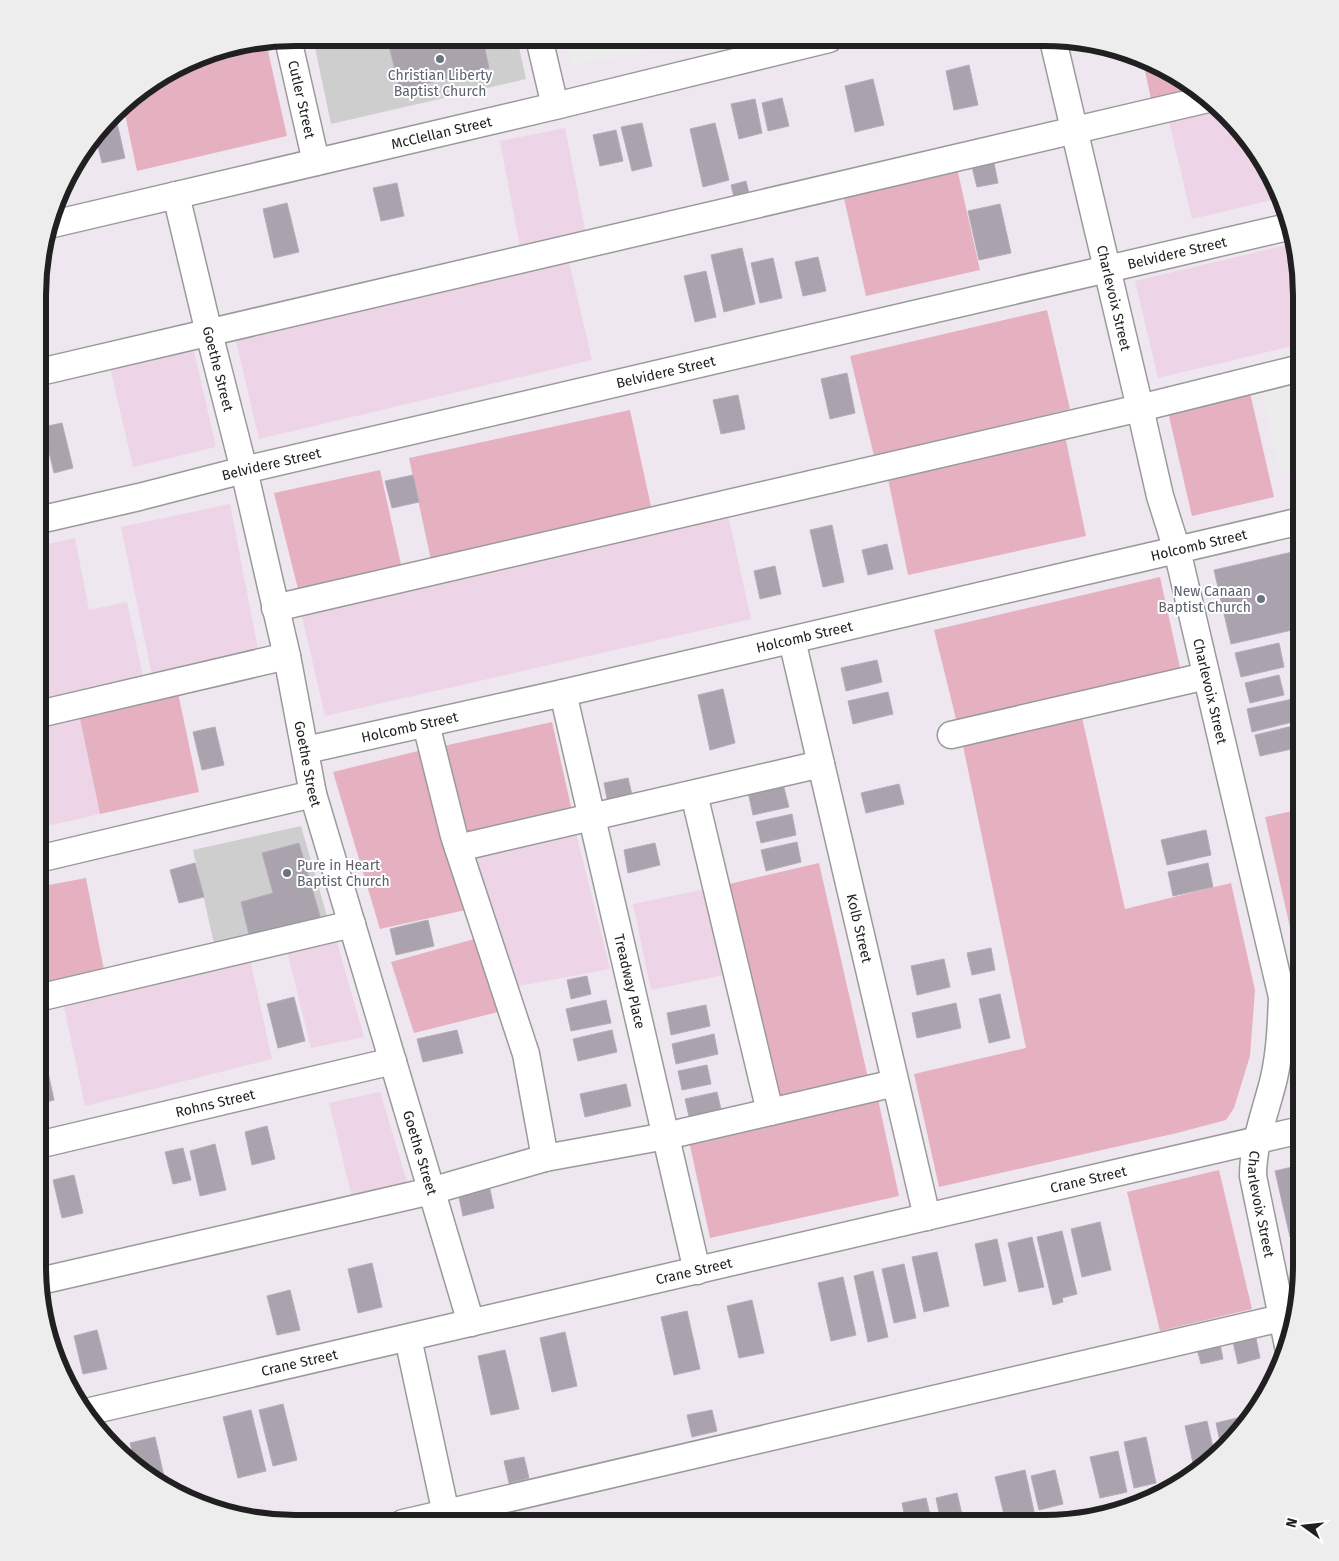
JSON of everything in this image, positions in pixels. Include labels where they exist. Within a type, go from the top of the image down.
[{"type":"street","name":"Cutler Street","points":[[290,46],[316,162]]},
{"type":"street","points":[[541,46],[555,106]]},
{"type":"street","name":"McClellan Street","points":[[58,219],[176,195],[555,106],[780,46]]},
{"type":"street","name":"Charlevoix Street","points":[[1055,47],[1160,496],[1177,550],[1282,997],[1278,1058],[1257,1140],[1253,1160],[1253,1176],[1288,1315]]},
{"type":"street","points":[[46,371],[1198,100]]},
{"type":"street","name":"Goethe Street","points":[[176,195],[244,470],[287,656],[313,794],[471,1323]]},
{"type":"street","name":"Belvidere Street","points":[[46,518],[244,470],[1283,228]]},
{"type":"street","points":[[275,608],[1140,408],[1293,370]]},
{"type":"street","name":"Holcomb Street","points":[[306,750],[563,693],[1293,523]]},
{"type":"street","name":"Kolb Street","points":[[792,640],[927,1217]]},
{"type":"street","points":[[46,712],[287,656]]},
{"type":"street","points":[[951,735],[1206,676]]},
{"type":"street","name":"Treadway Place","points":[[563,693],[697,1271]]},
{"type":"street","points":[[426,724],[458,848],[526,1054],[545,1158]]},
{"type":"street","points":[[458,848],[821,764]]},
{"type":"street","points":[[46,857],[313,794]]},
{"type":"street","points":[[694,794],[770,1112]]},
{"type":"street","points":[[46,996],[352,924]]},
{"type":"street","points":[[1282,997],[1293,1029]]},
{"type":"street","name":"Rohns Street","points":[[46,1143],[393,1062]]},
{"type":"street","points":[[47,1279],[431,1190],[545,1158],[666,1136],[896,1083]]},
{"type":"street","name":"Crane Street","points":[[93,1410],[1293,1132]]},
{"type":"street","points":[[460,1515],[1287,1317]]},
{"type":"street","points":[[408,1338],[446,1515]]},
{"type":"shaded area","points":[[315,46],[519,46],[526,79],[331,124]]},
{"type":"shaded area","points":[[567,46],[644,46],[645,52],[571,65]]},
{"type":"shaded area","points":[[267,48],[287,136],[137,171],[125,114],[157,88],[200,65],[215,59]]},
{"type":"shaded area","points":[[1144,67],[1186,91],[1151,99]]},
{"type":"shaded area","points":[[1208,108],[1231,131],[1251,157],[1274,199],[1192,219],[1168,117]]},
{"type":"shaded area","points":[[565,128],[586,234],[520,247],[500,141]]},
{"type":"shaded area","points":[[957,168],[980,270],[866,296],[843,194]]},
{"type":"shaded area","points":[[1287,245],[1291,263],[1293,296],[1293,346],[1158,378],[1135,281]]},
{"type":"shaded area","points":[[568,258],[592,360],[259,439],[235,337]]},
{"type":"shaded area","points":[[1047,310],[1070,409],[874,456],[850,356]]},
{"type":"shaded area","points":[[193,347],[216,447],[133,467],[110,367]]},
{"type":"shaded area","points":[[1293,386],[1293,471],[1280,474],[1262,393]]},
{"type":"shaded area","points":[[1250,393],[1274,497],[1192,516],[1168,412]]},
{"type":"shaded area","points":[[630,410],[652,511],[431,560],[409,458]]},
{"type":"shaded area","points":[[1065,436],[1086,536],[908,575],[887,474]]},
{"type":"shaded area","points":[[380,470],[402,569],[299,593],[274,493]]},
{"type":"shaded area","points":[[230,504],[259,655],[152,675],[121,527]]},
{"type":"shaded area","points":[[728,515],[751,619],[325,716],[301,612]]},
{"type":"shaded area","points":[[75,538],[89,610],[127,602],[144,681],[46,704],[46,544]]},
{"type":"shaded area","points":[[1160,577],[1181,672],[957,723],[934,630]]},
{"type":"shaded area","points":[[178,693],[199,792],[100,814],[79,714]]},
{"type":"shaded area","points":[[1081,713],[1125,909],[1231,883],[1255,990],[1250,1056],[1234,1108],[1226,1120],[1177,1133],[939,1187],[914,1074],[1026,1048],[962,741]]},
{"type":"shaded area","points":[[79,714],[100,814],[46,826],[46,721]]},
{"type":"shaded area","points":[[552,722],[572,811],[462,837],[439,747]]},
{"type":"shaded area","points":[[422,750],[470,909],[380,929],[333,772]]},
{"type":"shaded area","points":[[1293,811],[1293,941],[1265,817]]},
{"type":"shaded area","points":[[301,826],[329,923],[215,948],[193,850]]},
{"type":"shaded area","points":[[576,833],[610,969],[513,987],[472,856]]},
{"type":"shaded area","points":[[819,863],[869,1082],[775,1104],[725,885]]},
{"type":"shaded area","points":[[86,878],[105,975],[46,988],[46,886]]},
{"type":"shaded area","points":[[706,889],[724,975],[651,990],[633,904]]},
{"type":"shaded area","points":[[478,938],[502,1011],[414,1033],[391,962]]},
{"type":"shaded area","points":[[336,939],[364,1037],[311,1048],[287,951]]},
{"type":"shaded area","points":[[249,955],[272,1059],[85,1106],[63,1002]]},
{"type":"shaded area","points":[[380,1092],[409,1188],[353,1201],[329,1103]]},
{"type":"shaded area","points":[[878,1099],[899,1196],[710,1238],[689,1141]]},
{"type":"shaded area","points":[[1219,1170],[1252,1309],[1160,1331],[1127,1192]]},
{"type":"building","name":"Christian Liberty Baptist Church","points":[[389,46],[500,46],[485,49],[489,68],[400,90]]},
{"type":"building","points":[[969,65],[978,105],[954,110],[946,71]]},
{"type":"building","points":[[873,79],[884,125],[855,132],[845,86]]},
{"type":"building","points":[[782,98],[789,126],[768,131],[762,103]]},
{"type":"building","points":[[755,99],[762,133],[739,139],[731,104]]},
{"type":"building","points":[[117,122],[125,158],[102,163],[98,145]]},
{"type":"building","points":[[642,123],[652,166],[632,171],[621,127]]},
{"type":"building","points":[[715,123],[729,180],[703,187],[690,129]]},
{"type":"building","points":[[616,130],[623,161],[600,166],[593,135]]},
{"type":"building","points":[[993,158],[998,183],[977,187],[971,163]]},
{"type":"building","points":[[746,181],[750,197],[735,201],[731,185]]},
{"type":"building","points":[[397,183],[404,216],[381,221],[373,188]]},
{"type":"building","points":[[287,203],[299,252],[274,258],[263,209]]},
{"type":"building","points":[[1000,204],[1011,253],[979,260],[968,211]]},
{"type":"building","points":[[742,248],[755,304],[724,312],[711,255]]},
{"type":"building","points":[[818,257],[826,291],[803,296],[795,262]]},
{"type":"building","points":[[773,258],[782,298],[760,303],[751,263]]},
{"type":"building","points":[[706,271],[716,317],[695,322],[684,276]]},
{"type":"building","points":[[847,373],[855,413],[830,419],[821,379]]},
{"type":"building","points":[[738,395],[745,429],[721,434],[713,400]]},
{"type":"building","points":[[62,423],[73,468],[54,473],[46,440],[46,426]]},
{"type":"building","points":[[413,475],[419,502],[392,508],[385,481]]},
{"type":"building","points":[[832,525],[844,582],[823,587],[810,530]]},
{"type":"building","points":[[887,544],[893,569],[868,575],[862,550]]},
{"type":"building","name":"New Canaan Baptist Church","points":[[1293,552],[1293,630],[1231,644],[1214,570]]},
{"type":"building","points":[[775,566],[781,594],[760,599],[754,571]]},
{"type":"building","points":[[1279,643],[1284,667],[1241,677],[1235,653]]},
{"type":"building","points":[[877,660],[882,682],[846,691],[841,668]]},
{"type":"building","points":[[1279,675],[1284,695],[1250,703],[1245,683]]},
{"type":"building","points":[[723,689],[735,743],[710,750],[698,695]]},
{"type":"building","points":[[888,692],[893,714],[853,724],[848,701]]},
{"type":"building","points":[[1293,699],[1293,722],[1252,732],[1247,709]]},
{"type":"building","points":[[1293,726],[1293,749],[1260,756],[1255,735]]},
{"type":"building","points":[[215,727],[224,765],[202,770],[193,732]]},
{"type":"building","points":[[628,778],[633,799],[608,804],[604,783]]},
{"type":"building","points":[[783,784],[789,807],[753,815],[748,792]]},
{"type":"building","points":[[899,784],[904,804],[866,813],[861,793]]},
{"type":"building","points":[[792,814],[796,835],[761,843],[756,822]]},
{"type":"building","points":[[1206,830],[1211,855],[1167,865],[1161,840]]},
{"type":"building","points":[[797,842],[801,862],[766,871],[761,850]]},
{"type":"building","name":"Pure in Heart Baptist Church","points":[[299,843],[322,923],[250,939],[241,902],[273,893],[262,853]]},
{"type":"building","points":[[655,843],[660,865],[628,873],[624,850]]},
{"type":"building","points":[[195,863],[204,897],[179,903],[170,870]]},
{"type":"building","points":[[1208,863],[1213,887],[1173,896],[1168,872]]},
{"type":"building","points":[[428,920],[434,946],[396,955],[390,929]]},
{"type":"building","points":[[991,948],[995,970],[972,975],[967,953]]},
{"type":"building","points":[[944,959],[950,987],[917,995],[911,966]]},
{"type":"building","points":[[587,976],[591,994],[571,999],[567,980]]},
{"type":"building","points":[[1000,994],[1010,1038],[989,1043],[979,999]]},
{"type":"building","points":[[294,997],[305,1041],[278,1048],[267,1004]]},
{"type":"building","points":[[606,1000],[611,1023],[571,1031],[566,1009]]},
{"type":"building","points":[[956,1003],[961,1028],[917,1038],[912,1013]]},
{"type":"building","points":[[706,1005],[710,1026],[671,1035],[667,1013]]},
{"type":"building","points":[[457,1030],[463,1053],[423,1062],[417,1039]]},
{"type":"building","points":[[612,1030],[617,1052],[578,1061],[573,1039]]},
{"type":"building","points":[[714,1034],[718,1054],[676,1064],[672,1044]]},
{"type":"building","points":[[46,1063],[54,1100],[46,1102]]},
{"type":"building","points":[[707,1065],[711,1084],[682,1090],[678,1071]]},
{"type":"building","points":[[626,1084],[631,1106],[585,1117],[580,1094]]},
{"type":"building","points":[[717,1092],[722,1114],[690,1121],[685,1099]]},
{"type":"building","points":[[267,1126],[275,1159],[252,1165],[245,1132]]},
{"type":"building","points":[[215,1144],[226,1190],[200,1196],[190,1151]]},
{"type":"building","points":[[183,1148],[191,1180],[173,1184],[165,1152]]},
{"type":"building","points":[[1293,1167],[1293,1236],[1290,1237],[1275,1171]]},
{"type":"building","points":[[74,1175],[83,1213],[62,1218],[53,1180]]},
{"type":"building","points":[[489,1185],[494,1208],[463,1216],[458,1193]]},
{"type":"building","points":[[1100,1222],[1111,1270],[1082,1277],[1071,1229]]},
{"type":"building","points":[[1062,1231],[1077,1294],[1062,1298],[1063,1302],[1053,1305],[1037,1237]]},
{"type":"building","points":[[1032,1237],[1044,1287],[1019,1292],[1008,1243]]},
{"type":"building","points":[[997,1239],[1006,1281],[984,1286],[975,1244]]},
{"type":"building","points":[[937,1252],[949,1306],[924,1312],[912,1257]]},
{"type":"building","points":[[372,1263],[382,1307],[358,1313],[348,1269]]},
{"type":"building","points":[[904,1264],[916,1318],[894,1323],[882,1269]]},
{"type":"building","points":[[873,1271],[888,1337],[868,1342],[854,1276]]},
{"type":"building","points":[[843,1277],[856,1335],[831,1341],[818,1283]]},
{"type":"building","points":[[290,1290],[300,1330],[277,1335],[267,1296]]},
{"type":"building","points":[[752,1300],[764,1353],[739,1358],[727,1306]]},
{"type":"building","points":[[687,1311],[700,1369],[674,1375],[661,1317]]},
{"type":"building","points":[[97,1330],[107,1369],[83,1374],[74,1336]]},
{"type":"building","points":[[565,1332],[577,1386],[552,1392],[540,1338]]},
{"type":"building","points":[[1256,1338],[1260,1358],[1238,1364],[1233,1342]]},
{"type":"building","points":[[1219,1339],[1223,1359],[1201,1364],[1196,1345]]},
{"type":"building","points":[[505,1350],[519,1409],[491,1415],[478,1356]]},
{"type":"building","points":[[283,1404],[297,1460],[273,1466],[259,1410]]},
{"type":"building","points":[[251,1410],[266,1471],[238,1478],[223,1417]]},
{"type":"building","points":[[712,1410],[717,1431],[692,1437],[687,1415]]},
{"type":"building","points":[[1237,1418],[1238,1421],[1220,1442],[1216,1423]]},
{"type":"building","points":[[1207,1421],[1213,1448],[1193,1464],[1185,1426]]},
{"type":"building","points":[[155,1437],[164,1477],[133,1454],[130,1443]]},
{"type":"building","points":[[1146,1437],[1156,1483],[1134,1488],[1124,1442]]},
{"type":"building","points":[[1118,1451],[1127,1492],[1100,1498],[1090,1457]]},
{"type":"building","points":[[524,1457],[529,1478],[509,1483],[504,1461]]},
{"type":"building","points":[[1025,1470],[1035,1515],[1004,1515],[995,1477]]},
{"type":"building","points":[[1055,1470],[1063,1504],[1039,1510],[1031,1476]]},
{"type":"building","points":[[957,1493],[962,1515],[939,1515],[936,1498]]},
{"type":"building","points":[[926,1498],[930,1515],[904,1515],[902,1503]]},
{"type":"place","name":"Christian Liberty Baptist Church","points":[[440,59]]},
{"type":"place","name":"New Canaan Baptist Church","points":[[1261,599]]},
{"type":"place","name":"Pure in Heart Baptist Church","points":[[287,873]]}]
